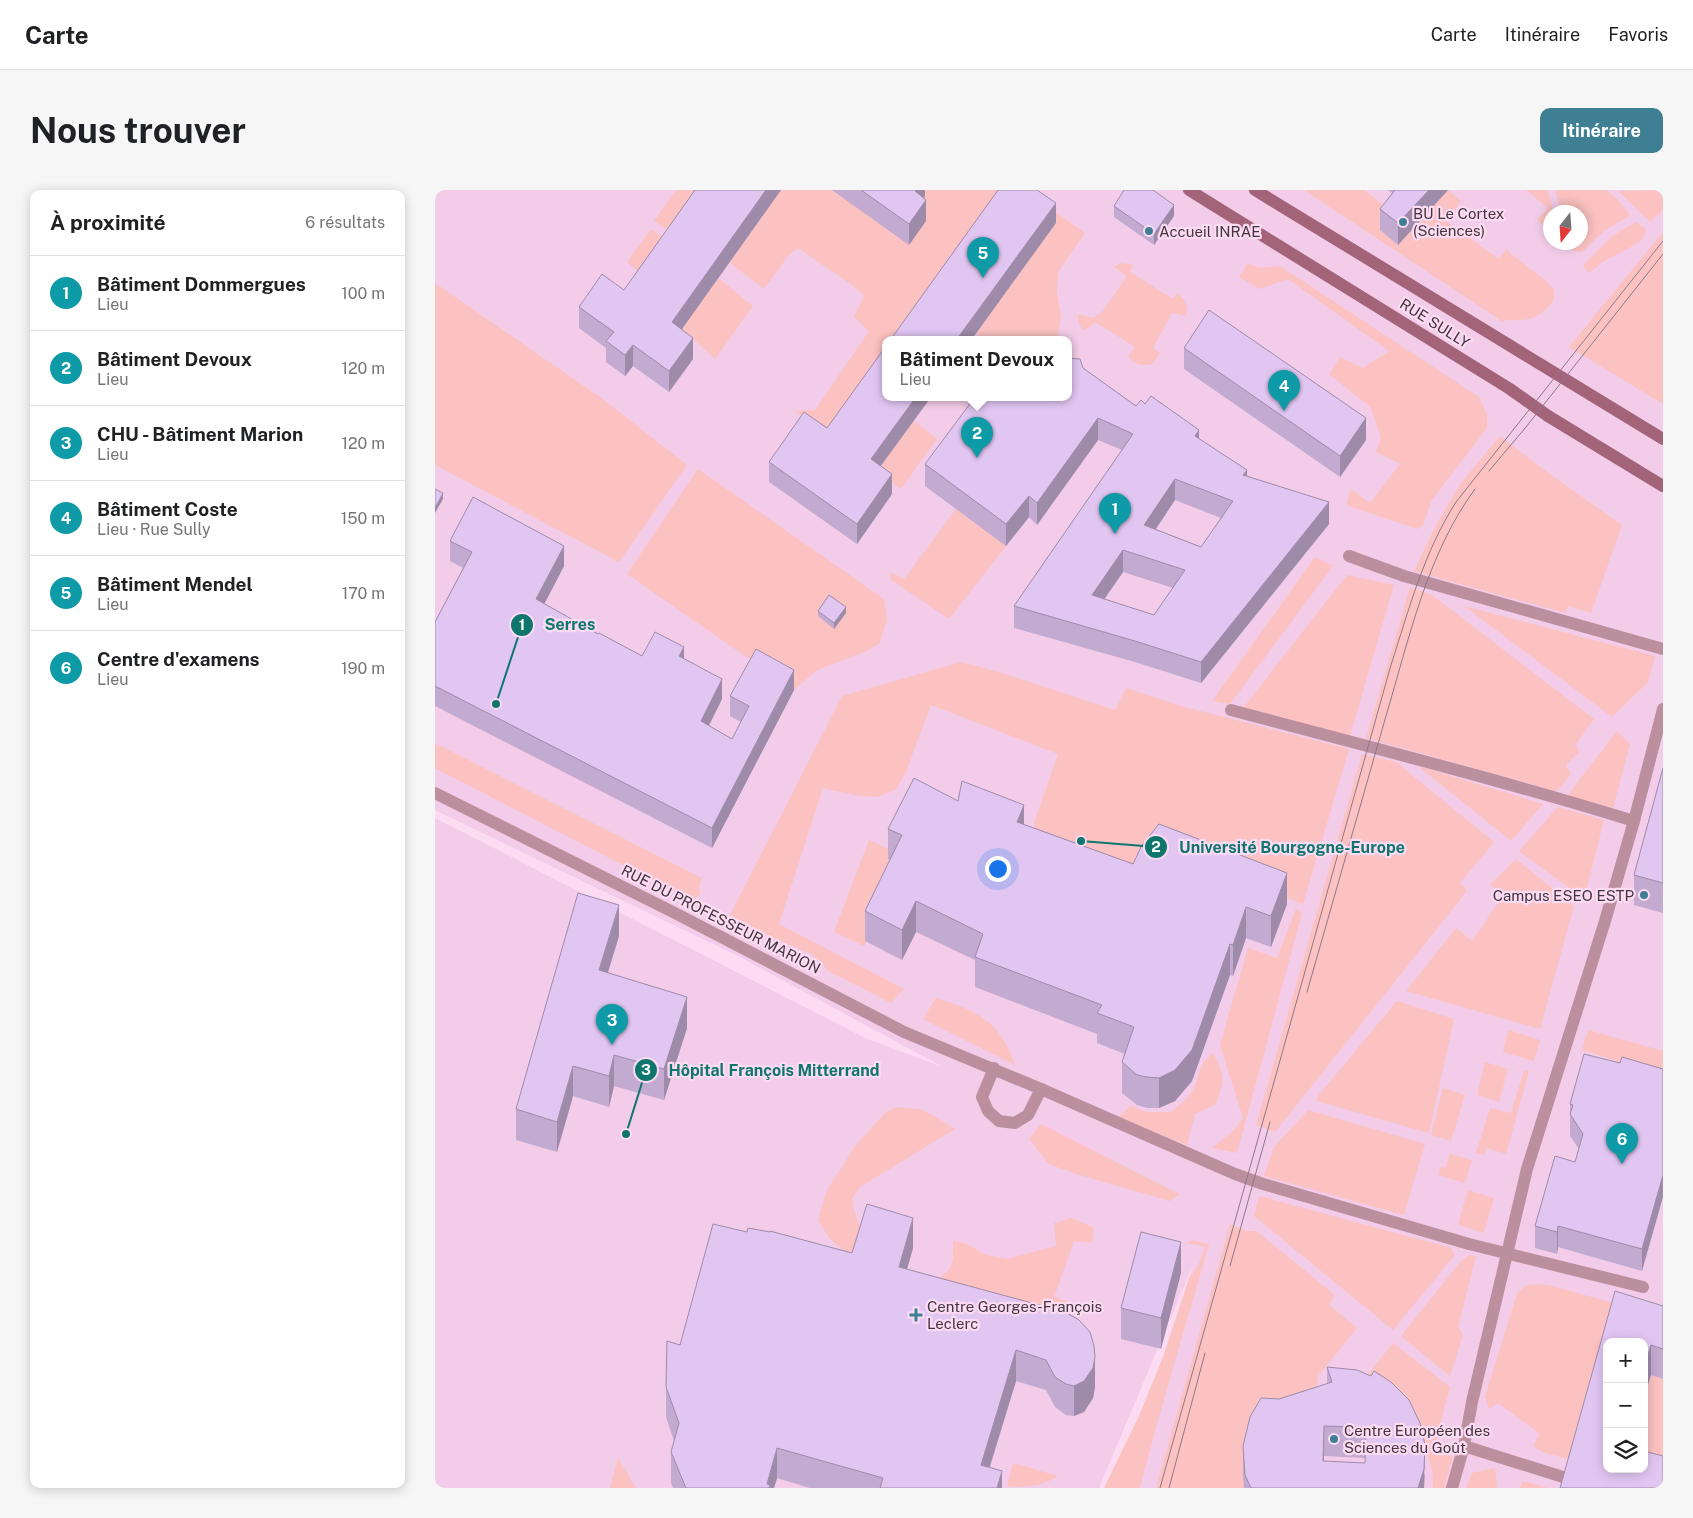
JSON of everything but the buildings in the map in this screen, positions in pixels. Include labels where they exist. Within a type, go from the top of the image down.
[{"type":"main road","name":"RUE SULLY","points":[[1189,190],[1510,388],[1548,416],[1663,486]]},
{"type":"main road","name":"RUE SULLY","points":[[1255,190],[1663,439]]},
{"type":"street","points":[[1349,556],[1404,576],[1663,649]]},
{"type":"street","points":[[1452,1488],[1464,1446],[1472,1402],[1527,1169],[1605,921],[1634,821],[1663,708]]},
{"type":"street","points":[[1231,710],[1394,752],[1634,821]]},
{"type":"street","name":"RUE DU PROFESSEUR MARION","points":[[435,793],[706,929],[904,1032],[994,1068],[1214,1164],[1263,1184],[1469,1244],[1643,1288]]},
{"type":"street","points":[[994,1068],[983,1097],[988,1111],[999,1121],[1015,1122],[1028,1115],[1041,1089]]},
{"type":"street","points":[[1464,1446],[1563,1477]]},
{"type":"shaded area","points":[[435,190],[1663,190],[1663,1488],[1137,1488],[1192,1267],[1099,1488],[435,1488],[435,818],[867,1039],[943,1067],[736,955],[435,810]]},
{"type":"shaded area","points":[[676,190],[711,190],[677,237],[654,221]]},
{"type":"shaded area","points":[[781,190],[1011,190],[907,336],[882,336],[882,372],[833,439],[794,411],[815,410],[869,331],[854,317],[864,296],[852,285],[798,248],[788,256],[764,289],[729,262]]},
{"type":"shaded area","points":[[1304,190],[1364,190],[1394,213],[1448,190],[1461,201],[1446,221],[1499,259],[1507,248],[1510,253],[1545,280],[1554,290],[1554,300],[1543,312],[1533,318],[1505,320],[1503,322]]},
{"type":"shaded area","points":[[1526,190],[1548,190],[1551,205],[1544,205]]},
{"type":"shaded area","points":[[1555,190],[1606,190],[1617,199],[1630,215],[1603,232],[1588,246],[1588,205],[1559,205]]},
{"type":"shaded area","points":[[1663,190],[1663,210],[1650,222],[1618,191]]},
{"type":"shaded area","points":[[1054,211],[1085,233],[1058,272],[1057,293],[1061,317],[1058,336],[982,336],[976,333],[1055,223]]},
{"type":"shaded area","points":[[1543,213],[1543,226],[1537,220]]},
{"type":"shaded area","points":[[1636,222],[1647,230],[1640,242],[1604,261],[1589,273],[1583,265],[1611,237]]},
{"type":"shaded area","points":[[651,229],[673,243],[641,274],[627,262]]},
{"type":"shaded area","points":[[1663,232],[1663,404],[1569,347]]},
{"type":"shaded area","points":[[1121,263],[1133,265],[1130,272],[1173,299],[1178,293],[1187,306],[1186,316],[1172,313],[1153,348],[1160,353],[1152,364],[1142,365],[1134,362],[1128,357],[1135,347],[1095,322],[1084,331],[1079,324],[1078,314],[1093,318],[1103,311],[1127,276],[1114,267]]},
{"type":"shaded area","points":[[1248,263],[1259,268],[1280,266],[1479,397],[1487,415],[1487,428],[1432,500],[1423,525],[1417,529],[1346,505],[1351,489],[1370,503],[1400,464],[1376,452],[1381,437],[1370,407],[1329,374],[1340,357],[1363,368],[1389,351],[1288,279],[1260,289],[1239,277]]},
{"type":"shaded area","points":[[718,278],[753,306],[715,359],[682,329]]},
{"type":"shaded area","points":[[435,283],[604,400],[687,465],[619,562],[435,465]]},
{"type":"shaded area","points":[[913,420],[937,439],[901,489],[877,471]]},
{"type":"shaded area","points":[[1500,436],[1622,525],[1591,613],[1568,606],[1565,613],[1414,571],[1435,527],[1461,483]]},
{"type":"shaded area","points":[[698,469],[884,599],[887,619],[880,643],[867,651],[817,670],[794,690],[627,574]]},
{"type":"shaded area","points":[[956,509],[1006,546],[949,619],[890,579],[890,572],[904,579]]},
{"type":"shaded area","points":[[1315,557],[1333,566],[1230,704],[1212,701]]},
{"type":"shaded area","points":[[1347,575],[1394,585],[1350,736],[1240,712]]},
{"type":"shaded area","points":[[1410,587],[1432,595],[1594,719],[1576,744],[1579,752],[1566,765],[1571,774],[1556,792],[1366,738]]},
{"type":"shaded area","points":[[1464,606],[1655,656],[1648,682],[1612,717]]},
{"type":"shaded area","points":[[961,662],[999,672],[1115,710],[1126,688],[1181,706],[1349,749],[1303,904],[1145,841],[1133,865],[1037,835],[1034,823],[1058,754],[931,705],[905,774],[896,789],[878,797],[859,796],[823,788],[779,924],[904,989],[891,1003],[828,971],[811,954],[774,938],[730,915],[842,696]]},
{"type":"shaded area","points":[[1617,731],[1630,744],[1613,808],[1567,796]]},
{"type":"shaded area","points":[[435,743],[702,878],[699,887],[700,894],[692,901],[435,768]]},
{"type":"shaded area","points":[[1362,754],[1396,762],[1494,842],[1460,883],[1467,891],[1275,1132],[1256,1125]]},
{"type":"shaded area","points":[[1418,766],[1543,804],[1511,841]]},
{"type":"shaded area","points":[[1558,807],[1604,820],[1584,899],[1519,851]]},
{"type":"shaded area","points":[[869,840],[892,851],[902,866],[864,946],[834,932]]},
{"type":"shaded area","points":[[1516,859],[1574,906],[1540,1029],[1406,991],[1456,928],[1472,941],[1504,894],[1490,885]]},
{"type":"shaded area","points":[[1296,909],[1302,913],[1237,1153],[1212,1148],[1234,1130],[1243,1118],[1220,1045],[1248,948],[1277,958]]},
{"type":"shaded area","points":[[936,998],[964,1008],[986,1020],[1002,1038],[1015,1065],[923,1019]]},
{"type":"shaded area","points":[[1397,1001],[1454,1019],[1429,1133],[1317,1101],[1318,1096]]},
{"type":"shaded area","points":[[1508,1030],[1540,1040],[1534,1061],[1503,1052]]},
{"type":"shaded area","points":[[1588,1030],[1663,1051],[1663,1076],[1582,1050]]},
{"type":"shaded area","points":[[1213,1053],[1222,1073],[1221,1089],[1216,1104],[1195,1114],[1187,1145],[1125,1124],[1119,1117],[1130,1106],[1147,1112],[1171,1112],[1192,1092],[1204,1062]]},
{"type":"shaded area","points":[[1485,1062],[1508,1069],[1499,1102],[1477,1095]]},
{"type":"shaded area","points":[[1524,1071],[1529,1071],[1506,1154],[1487,1148],[1484,1155],[1476,1153],[1490,1108],[1511,1113]]},
{"type":"shaded area","points":[[1443,1088],[1465,1095],[1451,1141],[1431,1135]]},
{"type":"shaded area","points":[[895,1107],[920,1109],[955,1129],[860,1187],[852,1198],[854,1211],[863,1235],[855,1260],[829,1238],[818,1220],[826,1192],[855,1146],[885,1113]]},
{"type":"shaded area","points":[[1308,1110],[1425,1144],[1404,1215],[1264,1176],[1274,1147]]},
{"type":"shaded area","points":[[1041,1124],[1179,1194],[1170,1201],[1073,1173],[1049,1164],[1029,1139]]},
{"type":"shaded area","points":[[1450,1154],[1472,1160],[1465,1183],[1438,1175],[1440,1167],[1445,1168]]},
{"type":"shaded area","points":[[1468,1190],[1494,1198],[1484,1233],[1458,1225]]},
{"type":"shaded area","points":[[1259,1196],[1451,1248],[1455,1255],[1393,1330],[1254,1216]]},
{"type":"shaded area","points":[[1072,1218],[1094,1228],[1092,1243],[1074,1241],[1054,1297],[1068,1302],[1065,1318],[933,1281],[945,1274],[951,1266],[953,1261],[953,1241],[967,1244],[984,1254],[1006,1259],[1056,1246],[1054,1223]]},
{"type":"shaded area","points":[[1230,1224],[1246,1231],[1256,1231],[1335,1295],[1329,1305],[1357,1328],[1318,1376],[1316,1396],[1243,1476],[1244,1488],[1156,1488]]},
{"type":"shaded area","points":[[1192,1240],[1209,1244],[1140,1488],[1104,1488],[1139,1416],[1163,1357],[1189,1278],[1198,1266],[1205,1247],[1187,1243]]},
{"type":"shaded area","points":[[1469,1255],[1476,1256],[1458,1327],[1463,1335],[1450,1376],[1401,1336],[1461,1261]]},
{"type":"shaded area","points":[[1527,1285],[1548,1285],[1621,1305],[1630,1297],[1658,1304],[1663,1320],[1663,1334],[1635,1338],[1603,1338],[1603,1357],[1576,1461],[1542,1452],[1533,1446],[1540,1434],[1498,1403],[1489,1409],[1485,1397],[1517,1293]]},
{"type":"shaded area","points":[[1393,1343],[1450,1387],[1433,1452],[1453,1456],[1444,1488],[1433,1488],[1432,1471],[1428,1456],[1420,1441],[1400,1414],[1365,1378]]},
{"type":"shaded area","points":[[1651,1375],[1663,1379],[1663,1487],[1648,1473],[1648,1385]]},
{"type":"shaded area","points":[[618,1458],[636,1488],[610,1488]]},
{"type":"shaded area","points":[[1013,1463],[1058,1476],[1034,1485],[1007,1486]]},
{"type":"shaded area","points":[[1495,1468],[1497,1488],[1466,1488],[1472,1473]]},
{"type":"shaded area","points":[[1523,1481],[1548,1488],[1520,1488]]},
{"type":"tram line","points":[[1160,1488],[1391,665],[1426,561],[1456,502],[1663,241]]},
{"type":"tram line","points":[[1489,471],[1663,254]]},
{"type":"tram line","points":[[1307,992],[1421,598],[1444,541],[1458,514],[1475,489]]},
{"type":"tram line","points":[[1230,1266],[1270,1122]]},
{"type":"tram line","points":[[1169,1488],[1205,1353]]},
{"type":"place","name":"BU Le Cortex (Sciences)","points":[[1403,222]]},
{"type":"place","name":"Accueil INRAE","points":[[1149,231]]},
{"type":"place","name":"Bâtiment Mendel","points":[[983,278]]},
{"type":"place","name":"Bâtiment Coste","points":[[1284,411]]},
{"type":"place","name":"Bâtiment Devoux","points":[[977,458]]},
{"type":"place","name":"Bâtiment Dommergues","points":[[1115,534]]},
{"type":"place","name":"Serres","points":[[496,704]]},
{"type":"place","name":"Université Bourgogne-Europe","points":[[1081,841]]},
{"type":"place","name":"Campus ESEO ESTP","points":[[1644,895]]},
{"type":"place","name":"CHU - Bâtiment Marion","points":[[612,1045]]},
{"type":"place","name":"Hôpital François Mitterrand","points":[[626,1134]]},
{"type":"place","name":"Centre d'examens","points":[[1622,1164]]},
{"type":"place","name":"Centre Georges-François Leclerc","points":[[916,1315]]},
{"type":"place","name":"Centre Européen des Sciences du Goût","points":[[1334,1439]]}]
